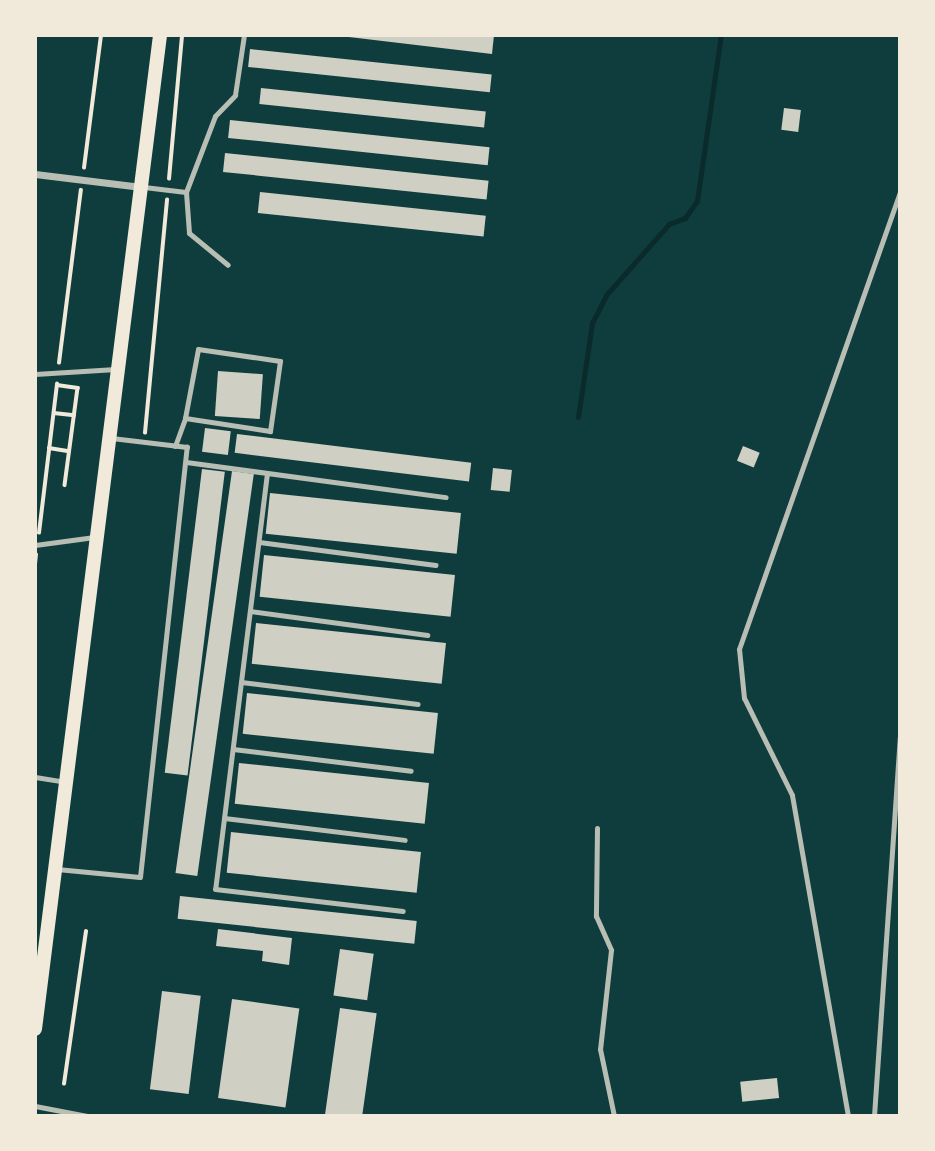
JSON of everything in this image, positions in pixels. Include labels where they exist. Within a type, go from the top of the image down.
[{"type":"main road","points":[[35,1029],[40,949],[55,869],[160,35]]},
{"type":"street","points":[[35,174],[141,187]]},
{"type":"lane","points":[[228,265],[189,233],[186,192],[215,117],[235,95],[244,35]]},
{"type":"lane","points":[[141,187],[186,192]]},
{"type":"lane","points":[[848,1116],[792,795],[744,698],[739,649],[900,193]]},
{"type":"lane","points":[[175,446],[185,418],[198,349],[280,361],[270,431],[185,418]]},
{"type":"lane","points":[[35,374],[118,369]]},
{"type":"lane","points":[[55,869],[140,877],[187,447],[109,438]]},
{"type":"lane","points":[[186,462],[446,497]]},
{"type":"lane","points":[[267,473],[215,889],[403,911]]},
{"type":"lane","points":[[36,545],[97,536]]},
{"type":"lane","points":[[259,542],[436,565]]},
{"type":"lane","points":[[250,611],[427,635]]},
{"type":"lane","points":[[241,682],[418,704]]},
{"type":"lane","points":[[874,1116],[900,737]]},
{"type":"lane","points":[[233,749],[411,771]]},
{"type":"lane","points":[[35,778],[66,782]]},
{"type":"lane","points":[[224,818],[405,840]]},
{"type":"lane","points":[[597,828],[596,916],[611,950],[600,1049],[614,1116]]},
{"type":"lane","points":[[35,1106],[87,1116]]},
{"type":"path","points":[[35,564],[101,35]]},
{"type":"path","points":[[145,442],[183,35]]},
{"type":"path","points":[[57,385],[78,388],[65,485]]},
{"type":"path","points":[[54,413],[74,415]]},
{"type":"path","points":[[49,448],[69,451]]},
{"type":"path","points":[[64,1084],[86,932]]},
{"type":"building","points":[[332,35],[494,35],[492,54]]},
{"type":"building","points":[[250,49],[492,74],[490,92],[248,67]]},
{"type":"building","points":[[261,88],[486,112],[484,128],[259,104]]},
{"type":"building","points":[[784,108],[801,110],[798,132],[781,130]]},
{"type":"building","points":[[230,120],[490,147],[488,165],[228,138]]},
{"type":"building","points":[[225,153],[489,181],[487,200],[223,172]]},
{"type":"building","points":[[260,192],[486,216],[484,237],[258,213]]},
{"type":"building","points":[[218,371],[263,374],[260,419],[215,416]]},
{"type":"building","points":[[205,428],[231,431],[228,455],[202,452]]},
{"type":"building","points":[[237,434],[471,463],[469,482],[235,453]]},
{"type":"building","points":[[743,446],[760,453],[754,468],[737,461]]},
{"type":"building","points":[[493,468],[512,470],[510,492],[491,490]]},
{"type":"building","points":[[202,469],[225,472],[188,776],[165,773]]},
{"type":"building","points":[[232,471],[254,474],[197,876],[175,873]]},
{"type":"building","points":[[270,493],[461,513],[457,554],[266,534]]},
{"type":"building","points":[[264,555],[455,575],[451,617],[260,597]]},
{"type":"building","points":[[256,623],[446,643],[442,684],[252,664]]},
{"type":"building","points":[[247,693],[438,713],[434,754],[243,734]]},
{"type":"building","points":[[239,763],[429,783],[425,824],[235,804]]},
{"type":"building","points":[[231,832],[421,852],[417,893],[227,873]]},
{"type":"building","points":[[180,896],[417,921],[414,944],[178,919]]},
{"type":"building","points":[[218,929],[292,938],[289,965],[262,961],[263,951],[216,946]]},
{"type":"building","points":[[340,949],[374,954],[367,1000],[333,996]]},
{"type":"building","points":[[162,991],[201,996],[189,1094],[150,1089]]},
{"type":"building","points":[[232,999],[299,1008],[285,1107],[218,1098]]},
{"type":"building","points":[[340,1008],[377,1013],[362,1116],[325,1116]]},
{"type":"building","points":[[777,1078],[779,1098],[742,1102],[740,1082]]},
{"type":"waterway","points":[[578,417],[592,323],[607,294],[669,224],[685,218],[697,201],[721,35]]}]
